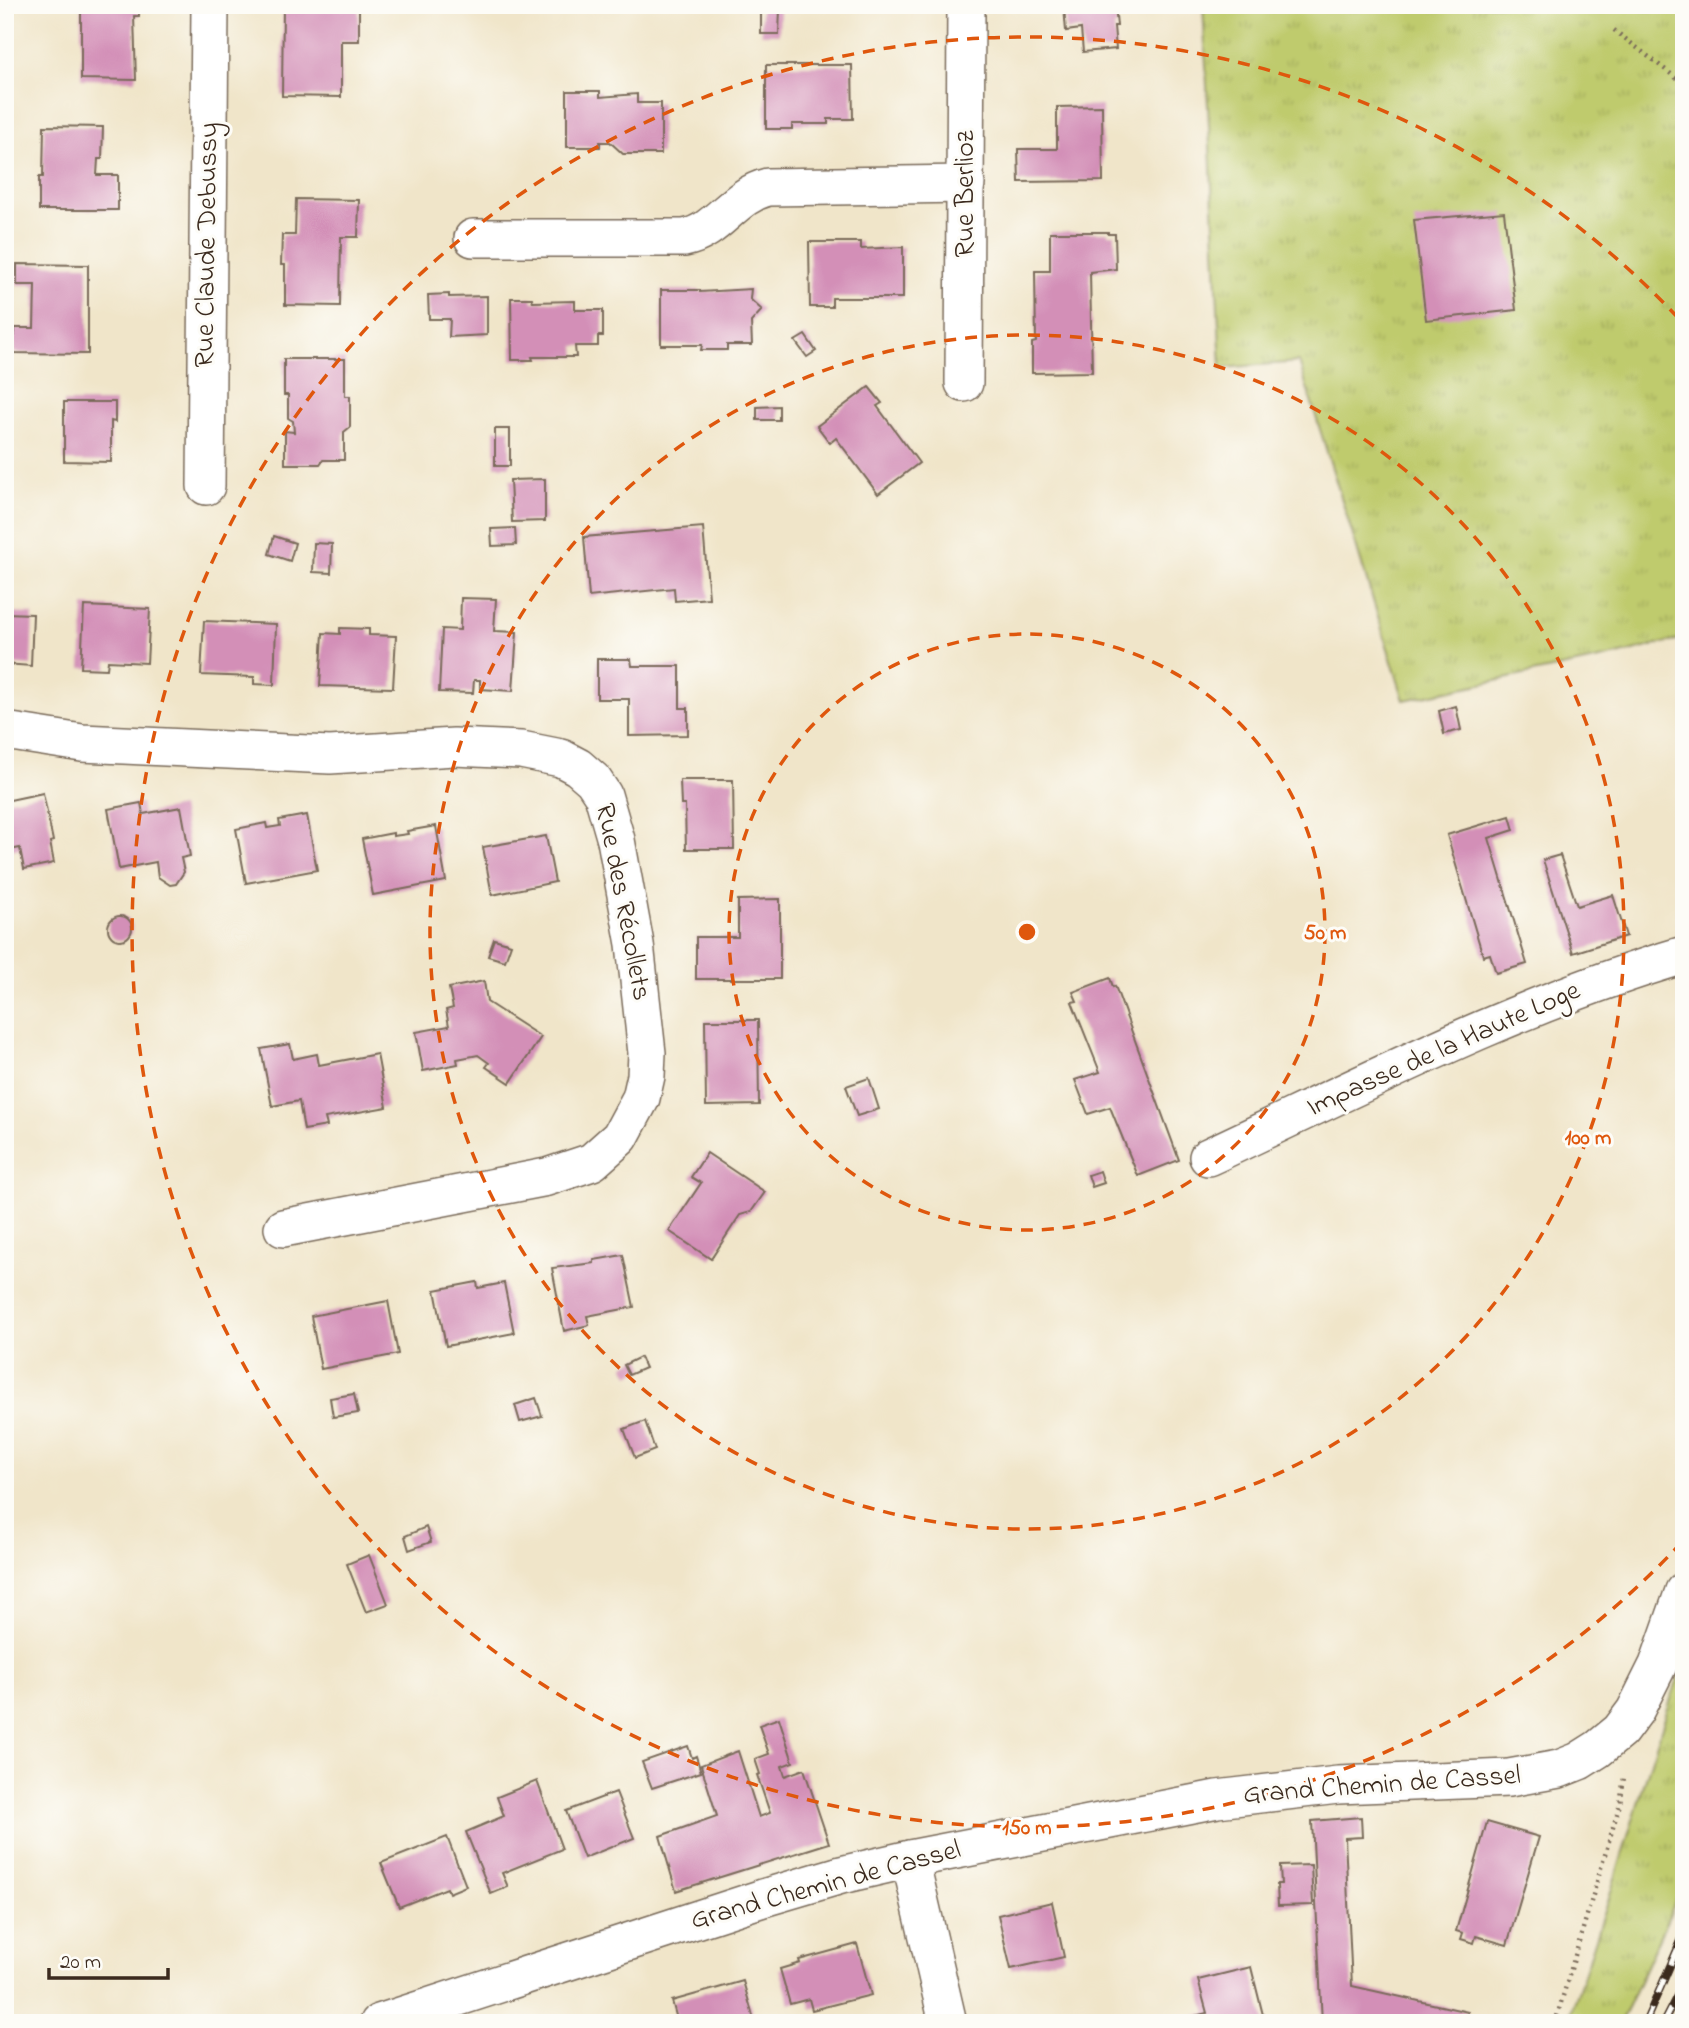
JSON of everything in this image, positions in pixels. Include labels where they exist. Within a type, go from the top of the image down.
[{"type":"street","name":"Rue Claude Debussy","points":[[206,486],[210,5]]},
{"type":"street","name":"Rue Berlioz","points":[[964,383],[966,5]]},
{"type":"street","points":[[473,238],[684,238],[696,236],[706,230],[743,197],[768,187],[966,184]]},
{"type":"street","name":"Rue des Récollets","points":[[5,731],[82,743],[330,755],[454,747],[521,750],[561,758],[578,767],[593,780],[603,795],[616,840],[635,944],[647,1054],[641,1098],[620,1137],[592,1162],[556,1175],[282,1228]]},
{"type":"street","name":"Impasse de la Haute Loge","points":[[1208,1157],[1480,1030],[1617,976],[1684,955]]},
{"type":"street","name":"Grand Chemin de Cassel","points":[[379,2023],[763,1898],[841,1875],[910,1859],[1163,1809],[1256,1794],[1338,1785],[1534,1775],[1579,1761],[1619,1731],[1648,1689],[1684,1591]]},
{"type":"street","points":[[910,1859],[948,2023]]},
{"type":"path","points":[[1614,30],[1684,84]]},
{"type":"path","points":[[1555,2023],[1620,1804],[1625,1752],[1619,1731]]},
{"type":"green space","points":[[1203,5],[1684,5],[1684,638],[1609,657],[1404,700],[1299,362],[1221,368]]},
{"type":"green space","points":[[1684,1661],[1684,1883],[1620,2023],[1567,2023],[1598,1933]]},
{"type":"building","points":[[81,5],[139,5],[139,16],[134,16],[136,80],[81,79]]},
{"type":"building","points":[[283,5],[359,5],[359,41],[341,41],[341,97],[282,96]]},
{"type":"building","points":[[1055,5],[1115,5],[1116,49],[1083,52],[1081,29],[1066,31],[1064,7],[1056,8]]},
{"type":"building","points":[[761,9],[780,9],[779,34],[761,34]]},
{"type":"building","points":[[766,65],[852,65],[853,119],[828,119],[828,124],[792,124],[792,129],[766,129]]},
{"type":"building","points":[[567,91],[600,91],[600,97],[637,94],[637,103],[661,103],[661,154],[623,154],[610,142],[600,142],[600,147],[567,147]]},
{"type":"building","points":[[1102,106],[1103,181],[1019,182],[1018,149],[1057,149],[1057,107]]},
{"type":"building","points":[[44,126],[103,127],[102,159],[98,159],[97,175],[118,175],[118,210],[39,210]]},
{"type":"building","points":[[296,199],[359,200],[358,237],[341,237],[340,306],[285,305],[285,265],[281,265],[282,235],[295,235]]},
{"type":"building","points":[[1504,212],[1516,310],[1426,320],[1414,220]]},
{"type":"building","points":[[1050,232],[1115,234],[1116,269],[1090,272],[1092,372],[1032,373],[1032,343],[1036,342],[1035,271],[1050,271]]},
{"type":"building","points":[[809,242],[861,242],[861,249],[903,247],[903,298],[832,298],[832,307],[810,307]]},
{"type":"building","points":[[17,264],[88,265],[88,354],[14,353],[14,328],[34,328],[35,285],[17,285]]},
{"type":"building","points":[[751,289],[750,299],[762,310],[751,322],[752,345],[727,345],[727,350],[701,350],[702,345],[661,345],[661,290],[700,292]]},
{"type":"building","points":[[449,294],[449,297],[487,296],[487,335],[449,337],[450,319],[429,319],[428,295]]},
{"type":"building","points":[[511,298],[532,298],[533,302],[575,301],[575,310],[603,310],[603,336],[598,336],[598,346],[575,346],[576,357],[512,360]]},
{"type":"building","points":[[805,335],[816,351],[807,357],[795,341]]},
{"type":"building","points":[[284,359],[345,359],[345,396],[350,396],[350,427],[344,432],[344,460],[323,460],[320,464],[285,464],[285,431],[294,432],[293,421],[288,418],[288,395],[284,395]]},
{"type":"building","points":[[869,387],[882,403],[877,406],[919,463],[878,494],[836,438],[830,443],[817,426]]},
{"type":"building","points":[[64,402],[115,402],[115,422],[111,421],[111,462],[64,461]]},
{"type":"building","points":[[779,406],[779,420],[757,420],[757,407]]},
{"type":"building","points":[[495,429],[510,429],[510,466],[495,466]]},
{"type":"building","points":[[545,479],[545,521],[512,522],[510,480]]},
{"type":"building","points":[[703,527],[709,598],[675,601],[674,588],[589,597],[584,537]]},
{"type":"building","points":[[515,528],[516,545],[492,546],[491,529]]},
{"type":"building","points":[[274,536],[295,543],[290,561],[269,554]]},
{"type":"building","points":[[314,543],[332,544],[331,573],[313,572]]},
{"type":"building","points":[[461,598],[496,599],[494,631],[517,632],[513,691],[480,689],[480,680],[474,680],[473,693],[439,692],[442,629],[460,630]]},
{"type":"building","points":[[84,606],[150,609],[147,663],[108,661],[107,669],[81,668]]},
{"type":"building","points":[[5,613],[33,614],[31,666],[5,664]]},
{"type":"building","points":[[204,621],[276,624],[274,685],[254,684],[254,677],[201,675]]},
{"type":"building","points":[[340,628],[369,629],[369,635],[396,636],[393,688],[320,686],[323,633],[340,634]]},
{"type":"building","points":[[597,659],[631,659],[632,666],[680,666],[680,708],[688,708],[688,735],[629,736],[629,699],[597,699]]},
{"type":"building","points":[[1456,706],[1461,730],[1444,734],[1439,711]]},
{"type":"building","points":[[680,780],[733,780],[734,849],[686,849],[685,805],[681,805]]},
{"type":"building","points":[[43,793],[53,841],[50,842],[54,863],[24,869],[20,848],[5,851],[5,801]]},
{"type":"building","points":[[141,803],[143,814],[181,807],[190,856],[181,858],[184,872],[176,884],[170,885],[158,877],[156,862],[119,869],[108,809]]},
{"type":"building","points":[[307,815],[317,870],[246,883],[236,829],[266,823],[267,828],[280,826],[279,820]]},
{"type":"building","points":[[1510,816],[1514,830],[1489,838],[1527,964],[1496,973],[1490,954],[1483,956],[1447,835]]},
{"type":"building","points":[[436,826],[446,881],[373,895],[362,839],[393,833],[393,836],[408,834],[407,831]]},
{"type":"building","points":[[546,836],[555,882],[492,895],[483,847]]},
{"type":"building","points":[[1560,855],[1577,906],[1613,895],[1626,936],[1573,953],[1543,860]]},
{"type":"building","points":[[780,899],[780,979],[696,979],[696,937],[738,937],[738,900]]},
{"type":"building","points":[[120,916],[129,919],[132,928],[129,937],[120,940],[111,937],[108,928],[111,919]]},
{"type":"building","points":[[494,939],[511,944],[505,961],[488,956]]},
{"type":"building","points":[[1110,978],[1179,1160],[1138,1176],[1110,1107],[1088,1114],[1075,1080],[1100,1072],[1072,1002],[1077,1001],[1073,992]]},
{"type":"building","points":[[484,981],[487,1002],[541,1037],[510,1083],[486,1067],[489,1063],[478,1055],[457,1059],[458,1064],[423,1071],[416,1032],[449,1026],[446,1010],[453,1008],[449,988]]},
{"type":"building","points":[[705,1020],[758,1020],[759,1105],[706,1106]]},
{"type":"building","points":[[290,1044],[293,1059],[317,1054],[319,1065],[377,1054],[387,1107],[325,1118],[327,1126],[304,1130],[299,1101],[272,1106],[261,1049]]},
{"type":"building","points":[[869,1078],[879,1109],[857,1116],[846,1086]]},
{"type":"building","points":[[707,1153],[765,1192],[751,1212],[740,1215],[711,1259],[669,1231],[701,1183],[691,1177]]},
{"type":"building","points":[[1100,1171],[1104,1183],[1092,1187],[1088,1175]]},
{"type":"building","points":[[623,1255],[634,1307],[587,1316],[589,1325],[564,1331],[552,1268],[594,1263],[594,1260]]},
{"type":"building","points":[[477,1282],[478,1288],[504,1283],[514,1333],[446,1346],[435,1290]]},
{"type":"building","points":[[388,1301],[398,1354],[321,1369],[311,1316]]},
{"type":"building","points":[[640,1357],[645,1368],[629,1375],[624,1365]]},
{"type":"building","points":[[354,1394],[358,1413],[333,1417],[330,1398]]},
{"type":"building","points":[[536,1398],[542,1416],[520,1422],[515,1405]]},
{"type":"building","points":[[645,1421],[655,1450],[635,1458],[624,1429]]},
{"type":"building","points":[[426,1527],[431,1542],[409,1550],[405,1536]]},
{"type":"building","points":[[369,1555],[388,1604],[366,1612],[347,1564]]},
{"type":"building","points":[[779,1718],[793,1762],[782,1766],[785,1776],[804,1769],[829,1843],[676,1891],[660,1836],[717,1816],[701,1765],[738,1751],[759,1817],[770,1813],[757,1775],[760,1774],[755,1759],[769,1754],[759,1725]]},
{"type":"building","points":[[688,1746],[692,1758],[696,1756],[701,1772],[652,1788],[642,1762]]},
{"type":"building","points":[[537,1781],[562,1849],[502,1873],[508,1887],[491,1894],[466,1832],[504,1816],[497,1797]]},
{"type":"building","points":[[616,1792],[634,1838],[584,1858],[566,1811]]},
{"type":"building","points":[[1361,1817],[1362,1837],[1345,1838],[1352,1986],[1468,2012],[1465,2023],[1322,2023],[1312,1821]]},
{"type":"building","points":[[1487,1822],[1539,1837],[1507,1945],[1476,1936],[1474,1943],[1461,1939],[1463,1933],[1456,1931]]},
{"type":"building","points":[[447,1837],[466,1886],[449,1893],[447,1888],[399,1907],[381,1863]]},
{"type":"building","points":[[1311,1865],[1313,1905],[1278,1906],[1280,1866]]},
{"type":"building","points":[[1052,1902],[1064,1957],[1011,1969],[998,1915]]},
{"type":"building","points":[[857,1944],[871,1995],[812,2010],[809,1999],[790,2004],[780,1969],[800,1963],[799,1960]]},
{"type":"building","points":[[1251,1967],[1265,2023],[1187,2023],[1186,2018],[1207,2013],[1198,1980]]},
{"type":"building","points":[[743,1981],[755,2023],[678,2023],[672,2001]]},
{"type":"railway","points":[[1645,2023],[1684,1934]]},
{"type":"railway","points":[[1663,2023],[1684,1982]]}]
